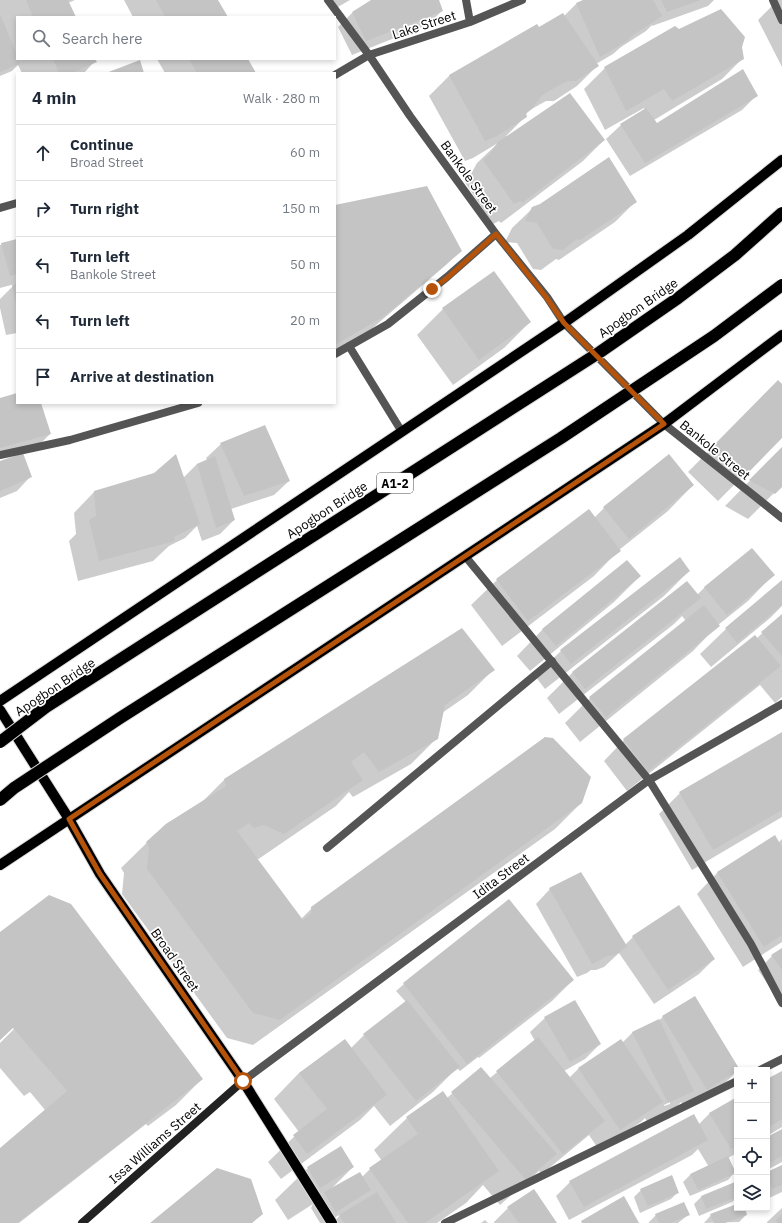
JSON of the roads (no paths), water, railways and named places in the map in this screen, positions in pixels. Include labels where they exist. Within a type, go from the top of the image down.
[{"type":"highway","name":"Apogbon Bridge","points":[[0,742],[46,707],[600,352],[678,298],[735,255],[782,213]]},
{"type":"highway","points":[[0,800],[14,788],[120,718],[561,438],[714,336],[782,285]]},
{"type":"main road","points":[[0,701],[564,323],[688,235],[782,160]]},
{"type":"main road","points":[[0,865],[664,424],[782,335]]},
{"type":"main road","name":"Broad Street","points":[[0,710],[69,819],[100,874],[243,1081],[332,1223]]},
{"type":"main road","name":"Issa Williams Street","points":[[82,1223],[243,1081]]},
{"type":"street","name":"Bankole Street","points":[[328,0],[369,55],[410,116],[496,234],[546,297],[564,323],[664,424],[782,518]]},
{"type":"street","points":[[466,0],[470,22]]},
{"type":"street","name":"Lake Street","points":[[336,74],[369,55],[470,22],[522,0]]},
{"type":"street","points":[[773,0],[782,20]]},
{"type":"street","points":[[0,208],[16,203]]},
{"type":"street","points":[[336,353],[388,324],[447,278],[496,234]]},
{"type":"street","points":[[350,346],[402,432]]},
{"type":"street","points":[[0,455],[70,440],[195,404]]},
{"type":"street","points":[[465,556],[649,780],[751,944],[782,1003]]},
{"type":"street","points":[[327,848],[552,661]]},
{"type":"street","name":"Idita Street","points":[[243,1081],[649,780],[782,704]]},
{"type":"street","points":[[766,1067],[782,1059]]},
{"type":"street","points":[[445,1223],[734,1082]]}]
